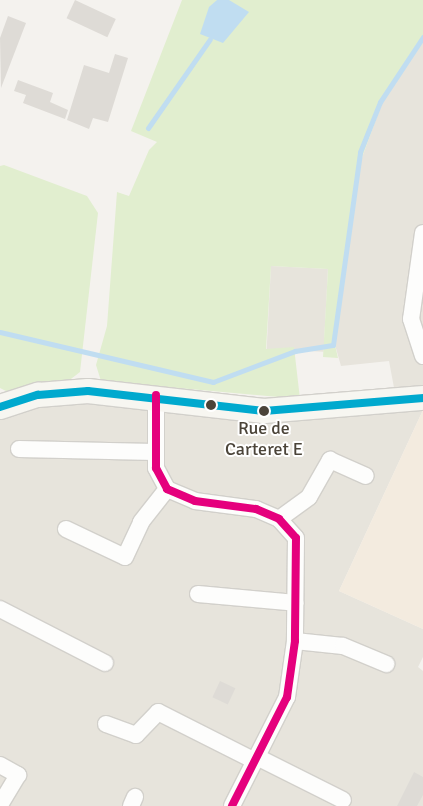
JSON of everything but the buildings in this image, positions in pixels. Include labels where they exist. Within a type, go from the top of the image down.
[{"type":"main road","points":[[0,407],[38,395],[88,391],[156,395],[264,411],[423,398]]},
{"type":"street","points":[[423,233],[411,319],[423,356]]},
{"type":"street","points":[[156,395],[154,452],[156,468],[167,489],[195,501],[256,508],[279,519],[296,538],[295,641],[287,697],[232,806]]},
{"type":"street","points":[[19,449],[154,452]]},
{"type":"street","points":[[279,519],[309,496],[330,460],[366,476]]},
{"type":"street","points":[[66,529],[125,556],[140,522],[167,489]]},
{"type":"street","points":[[198,594],[296,603]]},
{"type":"street","points":[[0,609],[105,663]]},
{"type":"street","points":[[295,641],[343,646],[386,664]]},
{"type":"street","points":[[106,724],[136,735],[158,712],[343,800]]},
{"type":"street","points":[[0,765],[18,774],[0,805]]},
{"type":"shaded area","points":[[423,42],[423,389],[395,393],[389,361],[341,366],[335,345],[360,163],[382,103]]},
{"type":"shaded area","points":[[271,266],[328,269],[324,352],[267,349]]},
{"type":"shaded area","points":[[57,402],[284,419],[423,410],[339,591],[423,629],[423,657],[418,667],[423,671],[423,806],[0,806],[0,418]]},
{"type":"shaded area","points":[[423,410],[423,629],[339,591]]},
{"type":"green space","points":[[182,0],[423,0],[423,42],[382,103],[360,163],[335,345],[338,358],[323,357],[328,269],[271,266],[266,349],[294,347],[300,399],[101,381],[96,365],[107,326],[117,192],[129,196],[149,150],[157,142],[131,131]]},
{"type":"green space","points":[[4,165],[87,196],[98,213],[80,372],[67,382],[8,392],[0,388],[0,166]]},
{"type":"water","points":[[217,0],[229,0],[249,12],[223,43],[200,34],[209,7]]},
{"type":"waterway","points":[[0,332],[213,382],[295,351],[333,345],[360,152],[380,102],[423,37]]},
{"type":"waterway","points":[[148,128],[210,39]]},
{"type":"transit line","points":[[0,407],[38,395],[88,391],[264,411],[423,398]]},
{"type":"transit line","points":[[156,395],[156,468],[167,489],[195,501],[256,509],[279,519],[296,538],[295,641],[287,697],[232,806]]},
{"type":"place","name":"Rue de Carteret E","points":[[264,411]]}]
